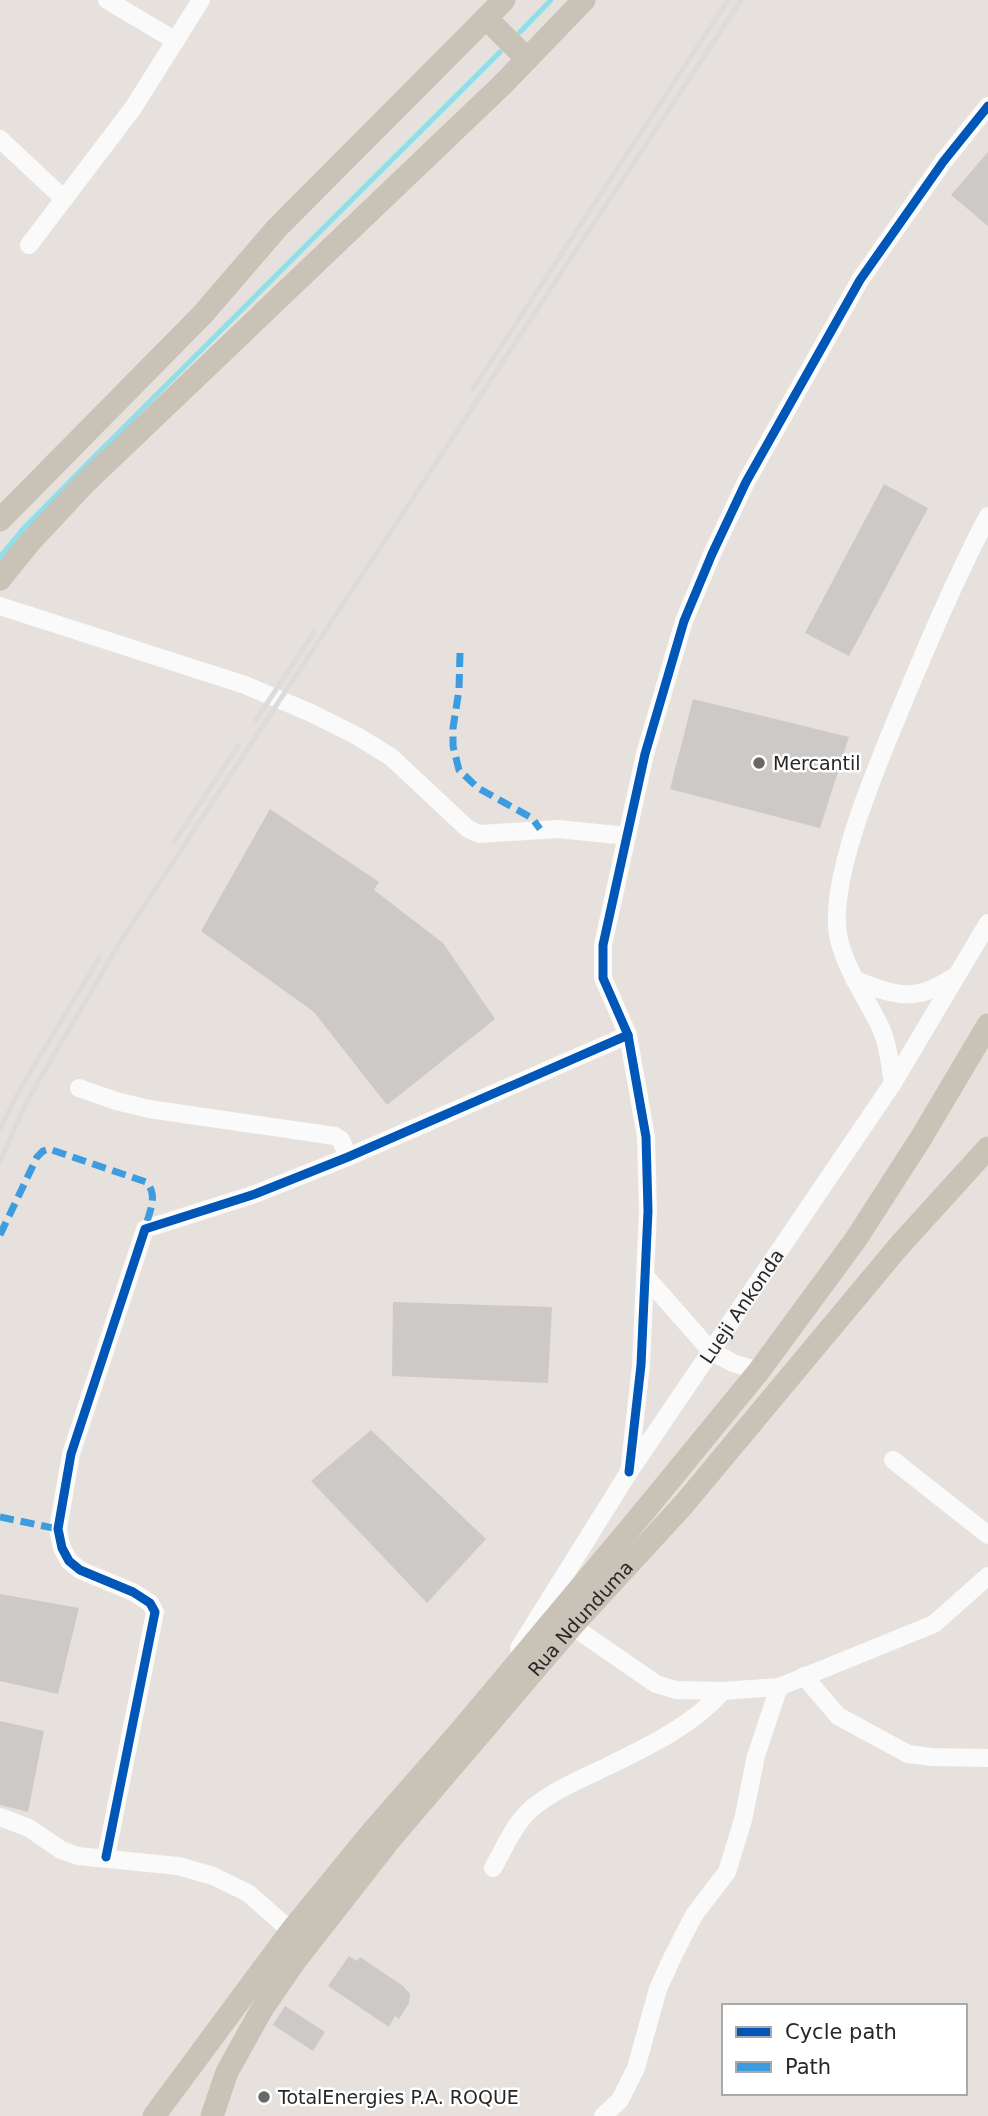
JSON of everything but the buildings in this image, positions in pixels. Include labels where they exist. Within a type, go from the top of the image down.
[{"type":"main road","points":[[0,520],[203,314],[277,228],[504,0]]},
{"type":"main road","points":[[0,579],[29,543],[135,434],[336,244],[584,0]]},
{"type":"main road","points":[[486,18],[527,59]]},
{"type":"main road","name":"Rua Ndunduma","points":[[154,2116],[291,1931],[759,1371],[856,1238],[921,1138],[988,1025]]},
{"type":"main road","name":"Rua Ndunduma","points":[[212,2116],[227,2072],[242,2043],[295,1961],[384,1848],[572,1626],[684,1504],[900,1246],[983,1161]]},
{"type":"main road","points":[[222,2116],[242,2043]]},
{"type":"street","points":[[107,0],[176,41]]},
{"type":"street","points":[[29,245],[133,108],[201,0]]},
{"type":"street","points":[[629,1472],[641,1365],[648,1211],[646,1137],[628,1035],[603,978],[602,966],[603,945],[645,754],[684,621],[746,482],[860,280],[943,162],[988,106]]},
{"type":"street","points":[[0,139],[64,199]]},
{"type":"street","points":[[893,1083],[881,1029],[854,979],[839,938],[838,906],[844,868],[867,791],[933,630],[988,516]]},
{"type":"street","points":[[0,606],[245,685],[311,713],[391,757],[468,829],[480,834],[549,829],[627,836]]},
{"type":"street","name":"Lueji Ankonda","points":[[493,1690],[629,1472],[893,1083],[988,923]]},
{"type":"street","points":[[854,979],[896,993],[915,994],[935,990],[958,975]]},
{"type":"street","points":[[106,1857],[155,1612],[150,1603],[133,1592],[80,1570],[69,1561],[62,1548],[58,1529],[71,1454],[145,1229],[255,1194],[348,1157],[628,1035]]},
{"type":"street","points":[[79,1088],[149,1109],[335,1136],[341,1140],[348,1157]]},
{"type":"street","points":[[645,1276],[711,1351],[733,1363],[759,1371]]},
{"type":"street","points":[[892,1460],[988,1535]]},
{"type":"street","points":[[572,1626],[656,1684],[676,1690],[723,1691],[779,1687],[934,1624],[988,1576]]},
{"type":"street","points":[[804,1676],[838,1716],[908,1754],[988,1758]]},
{"type":"street","points":[[603,2116],[620,2100],[636,2068],[658,1989],[673,1956],[694,1915],[727,1871],[743,1820],[756,1756],[779,1687]]},
{"type":"street","points":[[493,1868],[521,1819],[530,1810],[562,1787],[649,1746],[707,1709],[723,1691]]},
{"type":"street","points":[[0,1817],[29,1828],[61,1850],[78,1856],[178,1866],[213,1876],[248,1894],[291,1931]]},
{"type":"waterway","points":[[520,32],[551,0]]},
{"type":"waterway","points":[[0,557],[23,529],[89,462],[500,52]]},
{"type":"railway","points":[[473,389],[728,0]]},
{"type":"railway","points":[[0,1162],[27,1101],[119,944],[741,0]]},
{"type":"railway","points":[[256,720],[314,632]]},
{"type":"railway","points":[[174,842],[238,746]]},
{"type":"railway","points":[[0,1129],[20,1089],[100,957]]},
{"type":"marked path","points":[[460,653],[459,690],[453,728],[453,746],[459,770],[478,788],[532,818],[540,829]]},
{"type":"marked path","points":[[0,1235],[37,1157],[49,1149],[146,1182],[152,1192],[152,1198],[145,1229]]},
{"type":"marked path","points":[[0,1517],[58,1529]]},
{"type":"cycle path","points":[[629,1472],[641,1365],[648,1211],[646,1137],[628,1035],[603,978],[603,945],[645,754],[684,621],[746,482],[860,280],[943,162],[988,106]]},
{"type":"cycle path","points":[[106,1857],[155,1612],[150,1603],[133,1592],[80,1570],[69,1561],[62,1548],[58,1529],[71,1454],[145,1229],[255,1194],[348,1157],[628,1035]]},
{"type":"place","name":"Mercantil","points":[[759,763]]},
{"type":"place","name":"TotalEnergies P.A. ROQUE","points":[[264,2097]]}]
